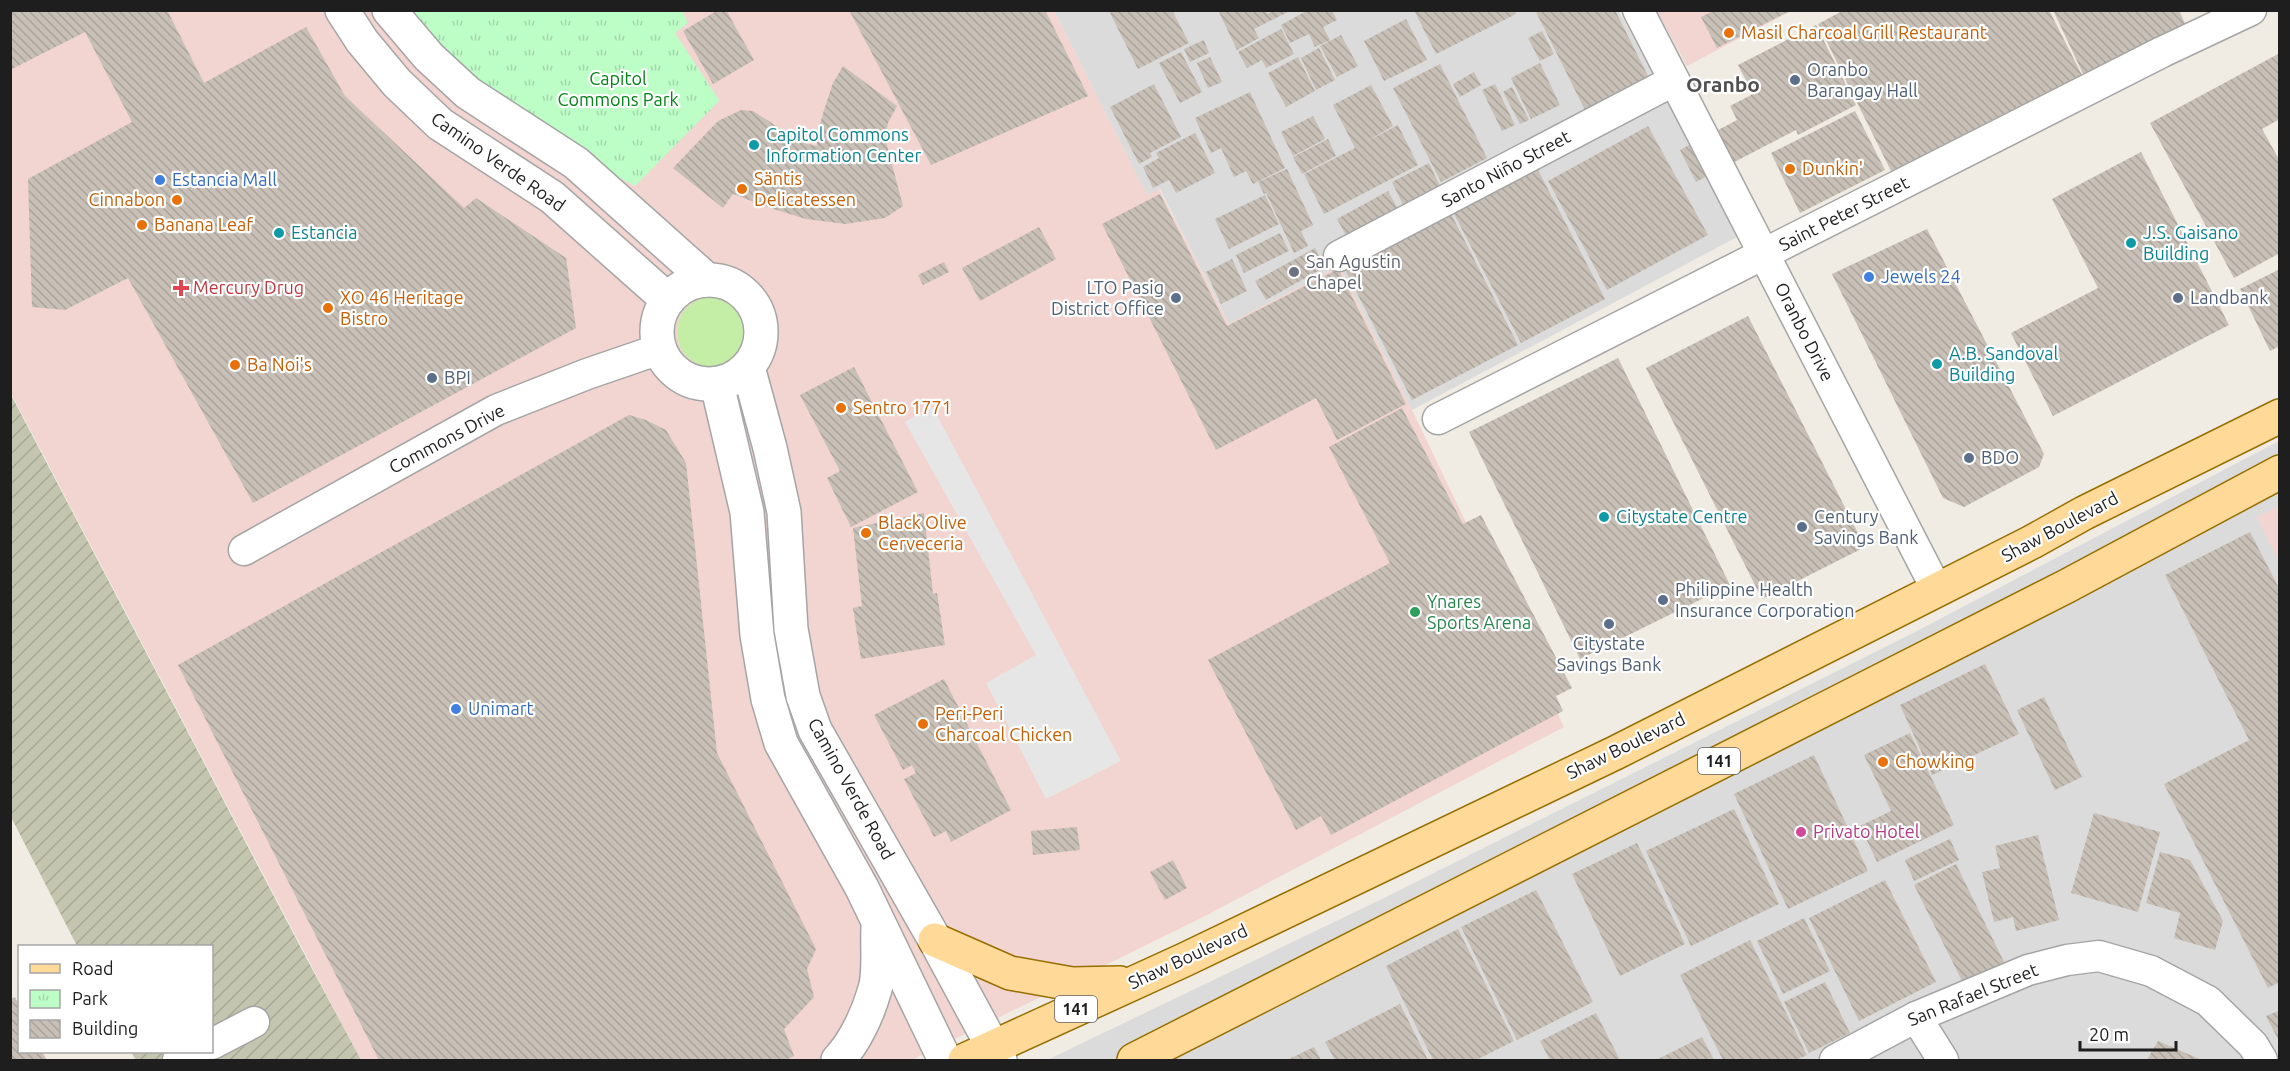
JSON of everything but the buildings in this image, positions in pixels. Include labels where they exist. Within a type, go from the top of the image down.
[{"type":"main road","name":"Shaw Boulevard","points":[[986,1056],[1131,983],[1615,753],[2084,513],[2280,416]]},
{"type":"main road","name":"141","points":[[1147,1057],[1546,849],[2057,591],[2280,472]]},
{"type":"main road","points":[[935,940],[1010,973],[1072,984],[1131,983]]},
{"type":"street","name":"Camino Verde Road","points":[[342,10],[362,41],[397,84],[440,124],[552,197],[668,300]]},
{"type":"street","points":[[389,10],[429,57],[468,93],[576,163],[707,280]]},
{"type":"street","name":"Oranbo Drive","points":[[1638,10],[1937,590]]},
{"type":"street","name":"Saint Peter Street","points":[[1438,419],[2152,57],[2251,10]]},
{"type":"street","name":"Santo Niño Street","points":[[1339,256],[1673,81]]},
{"type":"street","points":[[707,280],[722,281],[748,297],[756,310],[761,326],[761,340],[748,367],[729,381],[717,384],[699,384],[682,377],[669,365],[660,349],[657,336],[658,324],[668,300],[679,290],[693,283],[707,280]]},
{"type":"street","name":"Commons Drive","points":[[244,550],[496,410],[587,374],[660,349]]},
{"type":"street","name":"Camino Verde Road","points":[[748,367],[770,448],[784,512],[791,629],[803,696],[815,730],[935,940],[986,1056]]},
{"type":"street","name":"Camino Verde Road","points":[[717,384],[747,512],[757,635],[768,699],[782,743],[862,888],[945,1060]]},
{"type":"street","points":[[838,1060],[847,1050],[859,1029],[876,988],[878,923]]},
{"type":"street","name":"San Rafael Street","points":[[1835,1060],[1916,1017],[2028,970],[2067,960],[2099,956],[2151,970],[2208,1001],[2253,1045],[2262,1060]]},
{"type":"street","points":[[1916,1017],[1943,1060]]},
{"type":"street","points":[[213,1043],[254,1022]]},
{"type":"street","points":[[178,1060],[194,1053]]},
{"type":"shaded area","points":[[10,11],[1054,11],[1147,195],[1159,189],[1229,324],[1339,266],[1412,410],[1564,727],[1203,917],[912,1060],[361,1060],[11,393]]},
{"type":"shaded area","points":[[1054,11],[1619,11],[1739,236],[1412,410],[1339,266],[1229,324],[1160,189],[1147,196]]},
{"type":"shaded area","points":[[1657,11],[1791,11],[1687,66]]},
{"type":"shaded area","points":[[10,393],[361,1060],[136,1060],[132,1053],[213,1053],[213,945],[76,945],[11,817]]},
{"type":"shaded area","points":[[932,406],[1121,761],[1046,799],[986,683],[1036,655],[905,422]]},
{"type":"shaded area","points":[[2279,441],[2279,1060],[1047,1060],[1380,900],[1915,632]]},
{"type":"shaded area","points":[[2279,506],[2279,562],[2257,517]]},
{"type":"green space","name":"Capitol Commons Park","points":[[410,11],[682,11],[688,23],[675,33],[719,100],[721,99],[635,186],[579,157],[467,71]]},
{"type":"green space","points":[[712,297],[725,300],[737,307],[744,319],[747,332],[744,345],[737,357],[725,364],[712,367],[699,364],[687,357],[680,345],[677,332],[680,319],[687,307],[699,300]]},
{"type":"place","name":"Masil Charcoal Grill Restaurant","points":[[1729,33]]},
{"type":"place","name":"Oranbo Barangay Hall","points":[[1795,80]]},
{"type":"place","name":"Capitol Commons Information Center","points":[[754,145]]},
{"type":"place","name":"Dunkin'","points":[[1790,169]]},
{"type":"place","name":"Estancia Mall","points":[[160,180]]},
{"type":"place","name":"Säntis Delicatessen","points":[[742,189]]},
{"type":"place","name":"Cinnabon","points":[[177,200]]},
{"type":"place","name":"Banana Leaf","points":[[142,225]]},
{"type":"place","name":"Estancia","points":[[279,233]]},
{"type":"place","name":"J.S. Gaisano Building","points":[[2131,243]]},
{"type":"place","name":"San Agustin Chapel","points":[[1294,272]]},
{"type":"place","name":"Jewels 24","points":[[1869,277]]},
{"type":"place","name":"Mercury Drug","points":[[181,288]]},
{"type":"place","name":"LTO Pasig District Office","points":[[1176,298]]},
{"type":"place","name":"Landbank","points":[[2178,298]]},
{"type":"place","name":"XO 46 Heritage Bistro","points":[[328,308]]},
{"type":"place","name":"A.B. Sandoval Building","points":[[1937,364]]},
{"type":"place","name":"Ba Noi's","points":[[235,365]]},
{"type":"place","name":"BPI","points":[[432,378]]},
{"type":"place","name":"Sentro 1771","points":[[841,408]]},
{"type":"place","name":"BDO","points":[[1969,458]]},
{"type":"place","name":"Citystate Centre","points":[[1604,517]]},
{"type":"place","name":"Century Savings Bank","points":[[1802,527]]},
{"type":"place","name":"Black Olive Cerveceria","points":[[866,533]]},
{"type":"place","name":"Philippine Health Insurance Corporation","points":[[1663,600]]},
{"type":"place","name":"Ynares Sports Arena","points":[[1415,612]]},
{"type":"place","name":"Citystate Savings Bank","points":[[1609,624]]},
{"type":"place","name":"Unimart","points":[[456,709]]},
{"type":"place","name":"Peri-Peri Charcoal Chicken","points":[[923,724]]},
{"type":"place","name":"Chowking","points":[[1883,762]]},
{"type":"place","name":"Privato Hotel","points":[[1801,832]]},
{"type":"district","name":"Oranbo","points":[[1723,85]]}]
